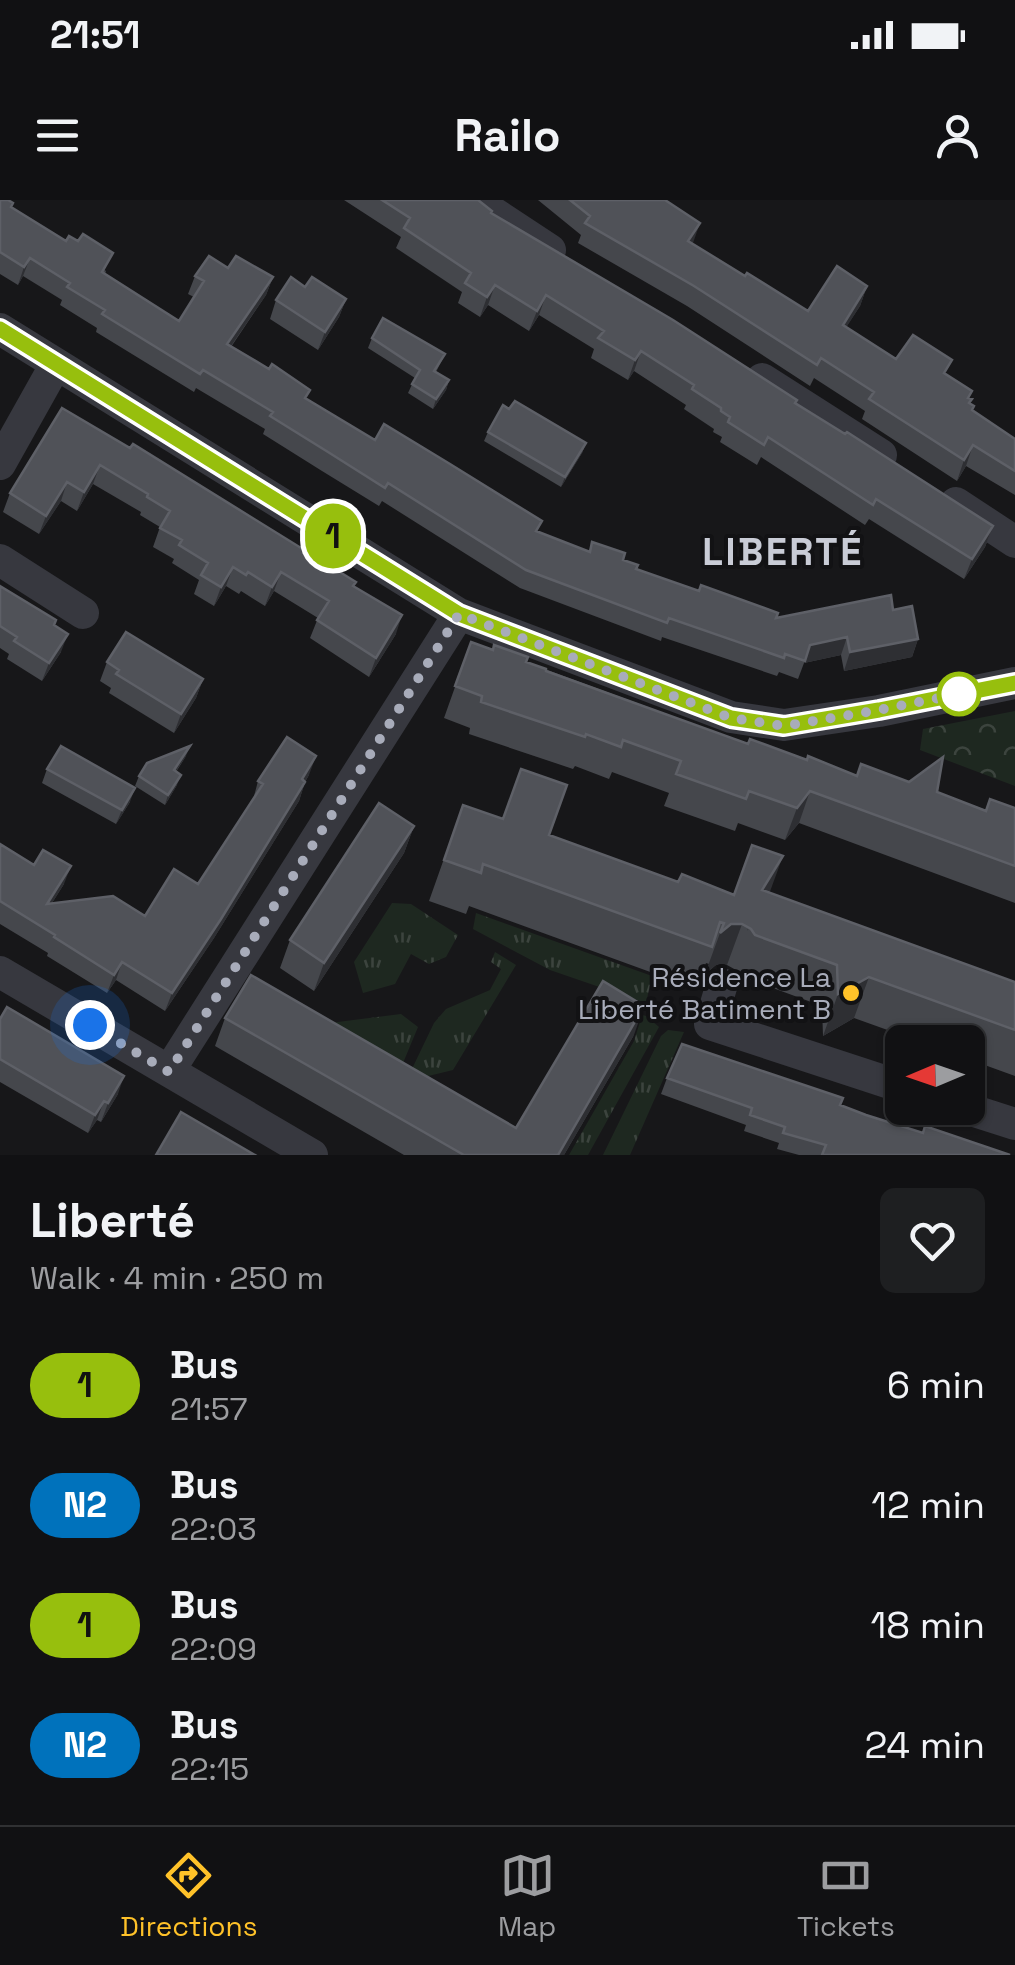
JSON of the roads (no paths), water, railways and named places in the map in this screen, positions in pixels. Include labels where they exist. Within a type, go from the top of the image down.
[{"type":"street","points":[[474,200],[575,265]]},
{"type":"street","points":[[0,330],[459,614],[731,718],[784,726],[1015,683]]},
{"type":"street","points":[[0,464],[56,364]]},
{"type":"street","points":[[741,364],[902,469]]},
{"type":"street","points":[[934,490],[1015,542]]},
{"type":"street","points":[[0,560],[83,613]]},
{"type":"street","points":[[169,1072],[459,614]]},
{"type":"street","points":[[0,972],[312,1155]]},
{"type":"street","points":[[722,984],[710,1024],[885,1081]]},
{"type":"street","points":[[985,1114],[1015,1124]]},
{"type":"place","name":"Résidence La Liberté Batiment B","points":[[851,993]]},
{"type":"district","name":"LIBERTÉ","points":[[783,552]]}]
